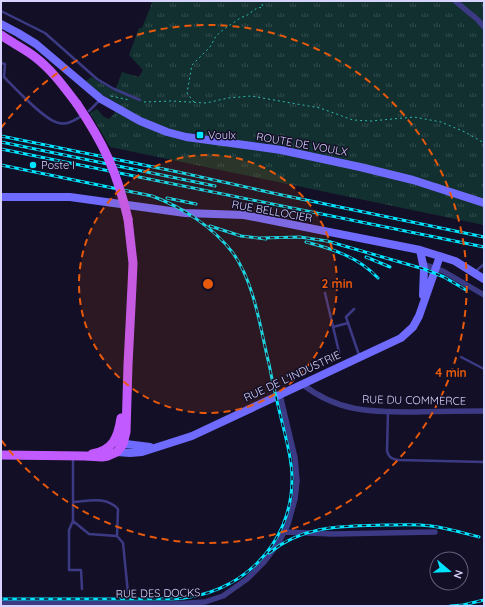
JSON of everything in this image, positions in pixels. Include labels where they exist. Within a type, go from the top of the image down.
[{"type":"main road","name":"ROUTE DE VOULX","points":[[1,24],[36,44],[101,99],[140,121],[176,135],[281,150],[360,167],[413,180],[484,203]]},
{"type":"main road","points":[[1,35],[45,66],[77,104],[105,149],[121,191],[128,219],[133,263],[126,432],[119,448]]},
{"type":"main road","name":"RUE BELLOCIER","points":[[1,196],[70,198],[174,211],[244,215],[420,250],[455,261],[484,279]]},
{"type":"main road","points":[[420,250],[423,264],[423,304]]},
{"type":"main road","name":"RUE DE L'INDUSTRIE","points":[[119,448],[130,453],[142,452],[153,447],[192,436],[390,344],[409,331],[417,322],[440,256]]},
{"type":"main road","points":[[119,448],[128,365]]},
{"type":"main road","points":[[126,432],[137,446]]},
{"type":"main road","points":[[1,455],[85,456],[119,448],[137,446],[153,447]]},
{"type":"street","points":[[455,1],[478,20],[484,27]]},
{"type":"street","points":[[423,264],[443,271],[484,295]]},
{"type":"street","name":"RUE DU COMMERCE","points":[[302,384],[320,397],[359,410],[388,412],[484,411]]},
{"type":"street","name":"RUE DES DOCKS","points":[[1,603],[172,604],[205,602],[223,596],[247,579],[264,562],[285,532],[295,499],[297,472],[294,451],[280,395]]},
{"type":"street","points":[[285,532],[332,534],[435,532]]},
{"type":"lane","points":[[1,11],[44,33],[97,79],[114,89],[140,100]]},
{"type":"lane","points":[[1,62],[5,64],[4,77],[28,100],[55,122],[60,124],[72,122],[80,117]]},
{"type":"lane","points":[[89,111],[101,99]]},
{"type":"lane","points":[[474,273],[484,264]]},
{"type":"lane","points":[[325,293],[339,352]]},
{"type":"lane","points":[[354,309],[346,317],[360,358]]},
{"type":"lane","points":[[333,327],[348,323]]},
{"type":"lane","points":[[461,357],[484,369]]},
{"type":"lane","points":[[388,412],[387,451],[392,459],[484,462]]},
{"type":"lane","points":[[73,456],[73,521],[69,530],[69,570],[81,570],[82,589]]},
{"type":"lane","points":[[73,502],[104,501],[113,503],[118,510],[117,536],[123,543],[128,593]]},
{"type":"lane","points":[[73,521],[89,534],[117,536]]},
{"type":"path","points":[[195,103],[187,93],[192,65],[210,47],[216,36],[224,29],[257,8],[262,7],[261,1]]},
{"type":"path","points":[[101,99],[111,96],[124,100],[140,100],[144,102],[171,101],[195,103],[216,102],[228,98],[251,96],[320,108],[352,120],[371,121],[419,118],[441,122],[465,132],[484,143]]},
{"type":"green space","points":[[149,1],[484,1],[484,225],[110,147],[90,113],[97,109],[104,117],[109,119],[114,114],[118,104],[101,94],[86,81],[91,77],[115,91],[122,72],[139,77],[143,70],[129,55],[139,28],[142,28],[152,3]]},
{"type":"railway","points":[[1,136],[484,237]]},
{"type":"railway","points":[[1,142],[215,186]]},
{"type":"railway","points":[[1,149],[484,247]]},
{"type":"railway","points":[[1,165],[152,196],[186,212],[206,226],[225,244],[233,253],[240,265],[252,292],[289,452],[292,477],[290,502],[283,524],[272,545],[258,563],[240,577],[219,589],[196,596],[172,599],[1,599]]},
{"type":"railway","points":[[167,198],[196,204]]},
{"type":"railway","points":[[210,226],[241,236],[266,239]]},
{"type":"railway","points":[[261,238],[300,237],[327,241],[424,269],[444,277],[466,290]]},
{"type":"railway","points":[[306,242],[354,259],[378,278]]},
{"type":"railway","points":[[366,257],[390,267]]},
{"type":"railway","points":[[269,553],[296,537],[310,532],[339,527],[425,525],[479,537]]},
{"type":"railway","points":[[450,606],[463,605],[484,600]]},
{"type":"place","name":"Voulx","points":[[200,135]]},
{"type":"place","name":"Poste I","points":[[33,165]]}]
